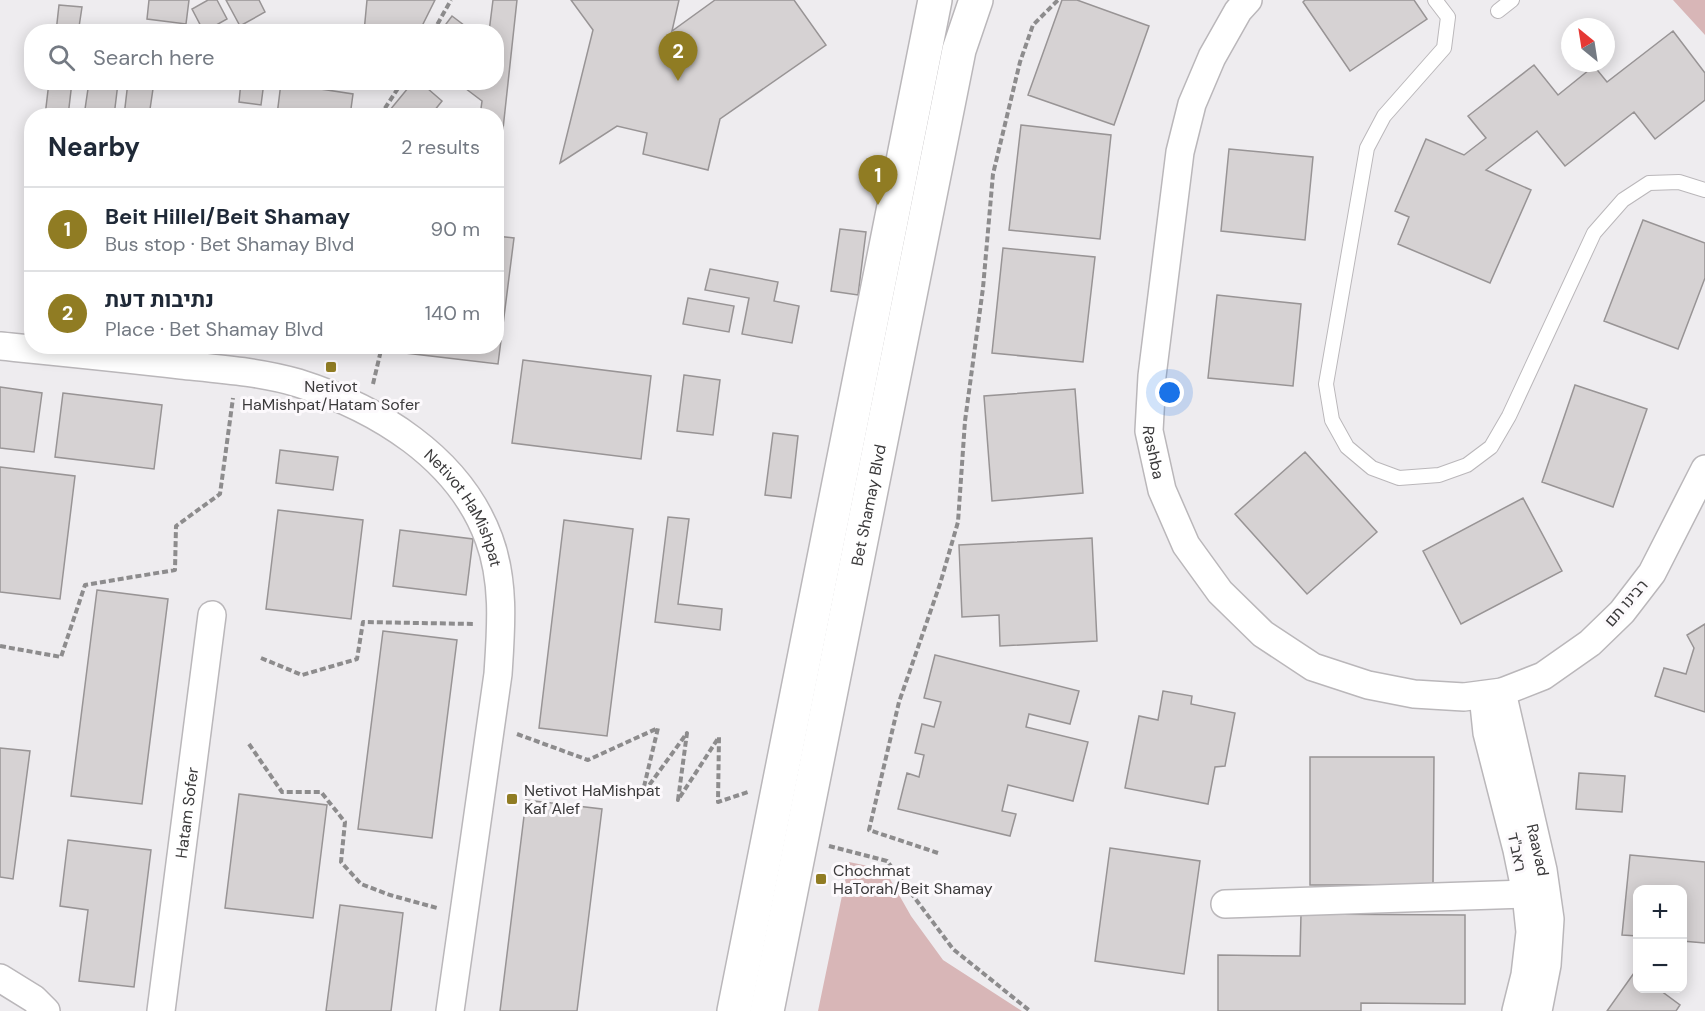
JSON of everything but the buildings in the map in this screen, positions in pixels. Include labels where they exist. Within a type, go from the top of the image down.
[{"type":"street","name":"Bet Shamay Blvd","points":[[734,1011],[935,0]]},
{"type":"street","name":"Bet Shamay Blvd","points":[[768,1011],[959,50],[976,0]]},
{"type":"street","name":"Rashba","points":[[1248,0],[1238,12],[1212,57],[1192,104],[1180,152],[1152,376],[1149,431],[1162,490],[1186,545],[1221,592],[1263,634],[1312,667],[1368,685],[1414,694],[1464,697],[1492,694]]},
{"type":"street","name":"Netivot HaMishpat","points":[[0,346],[24,349]]},
{"type":"street","name":"Netivot HaMishpat","points":[[76,354],[237,371],[295,382],[337,396],[367,411],[414,441],[447,469],[473,507],[489,538],[499,581],[501,624],[498,674],[450,1011]]},
{"type":"street","name":"רבינו תם","points":[[1492,694],[1543,676],[1590,643],[1622,612],[1652,573],[1705,469]]},
{"type":"street","name":"Hatam Sofer","points":[[161,1011],[212,615]]},
{"type":"street","name":"ראב\"ד","points":[[1492,694],[1487,733],[1517,850],[1526,894],[1530,932],[1525,975],[1516,1011]]},
{"type":"street","name":"Raavad","points":[[1492,694],[1543,870],[1550,918],[1547,965],[1538,1011]]},
{"type":"street","name":"Raavad","points":[[1225,904],[1526,894]]},
{"type":"street","points":[[0,978],[34,999],[46,1011]]},
{"type":"lane","points":[[1435,0],[1448,17],[1444,48],[1384,116],[1367,148],[1326,384],[1332,420],[1347,447],[1372,468],[1399,478],[1439,474],[1467,465],[1491,447],[1509,416],[1594,233],[1623,200],[1649,183],[1679,182],[1705,190]]},
{"type":"lane","points":[[1498,11],[1512,0]]},
{"type":"path","points":[[438,24],[451,0]]},
{"type":"path","points":[[938,853],[869,830],[899,702],[940,584],[958,522],[965,421],[983,288],[993,174],[1020,62],[1033,25],[1058,0]]},
{"type":"path","points":[[385,108],[397,90]]},
{"type":"path","points":[[367,411],[380,354]]},
{"type":"path","points":[[0,646],[61,657],[86,585],[176,570],[176,526],[220,494],[237,371]]},
{"type":"path","points":[[261,658],[302,675],[357,659],[363,622],[501,624]]},
{"type":"path","points":[[491,724],[588,760],[658,728],[642,795],[687,733],[678,800],[719,736],[718,802],[779,783]]},
{"type":"path","points":[[249,744],[282,792],[321,792],[345,822],[341,862],[361,884],[390,895],[464,915]]},
{"type":"path","points":[[825,845],[887,861],[953,949],[1030,1011]]},
{"type":"shaded area","points":[[1673,0],[1705,0],[1705,35]]},
{"type":"shaded area","points":[[849,862],[873,867],[890,879],[911,916],[943,960],[1022,1011],[818,1011]]},
{"type":"place","name":"נתיבות דעת","points":[[678,81]]},
{"type":"place","name":"Beit Hillel/Beit Shamay","points":[[878,205]]},
{"type":"place","name":"Netivot HaMishpat/Hatam Sofer","points":[[331,367]]},
{"type":"place","name":"Netivot HaMishpat Kaf Alef","points":[[512,799]]},
{"type":"place","name":"Chochmat HaTorah/Beit Shamay","points":[[821,879]]}]
